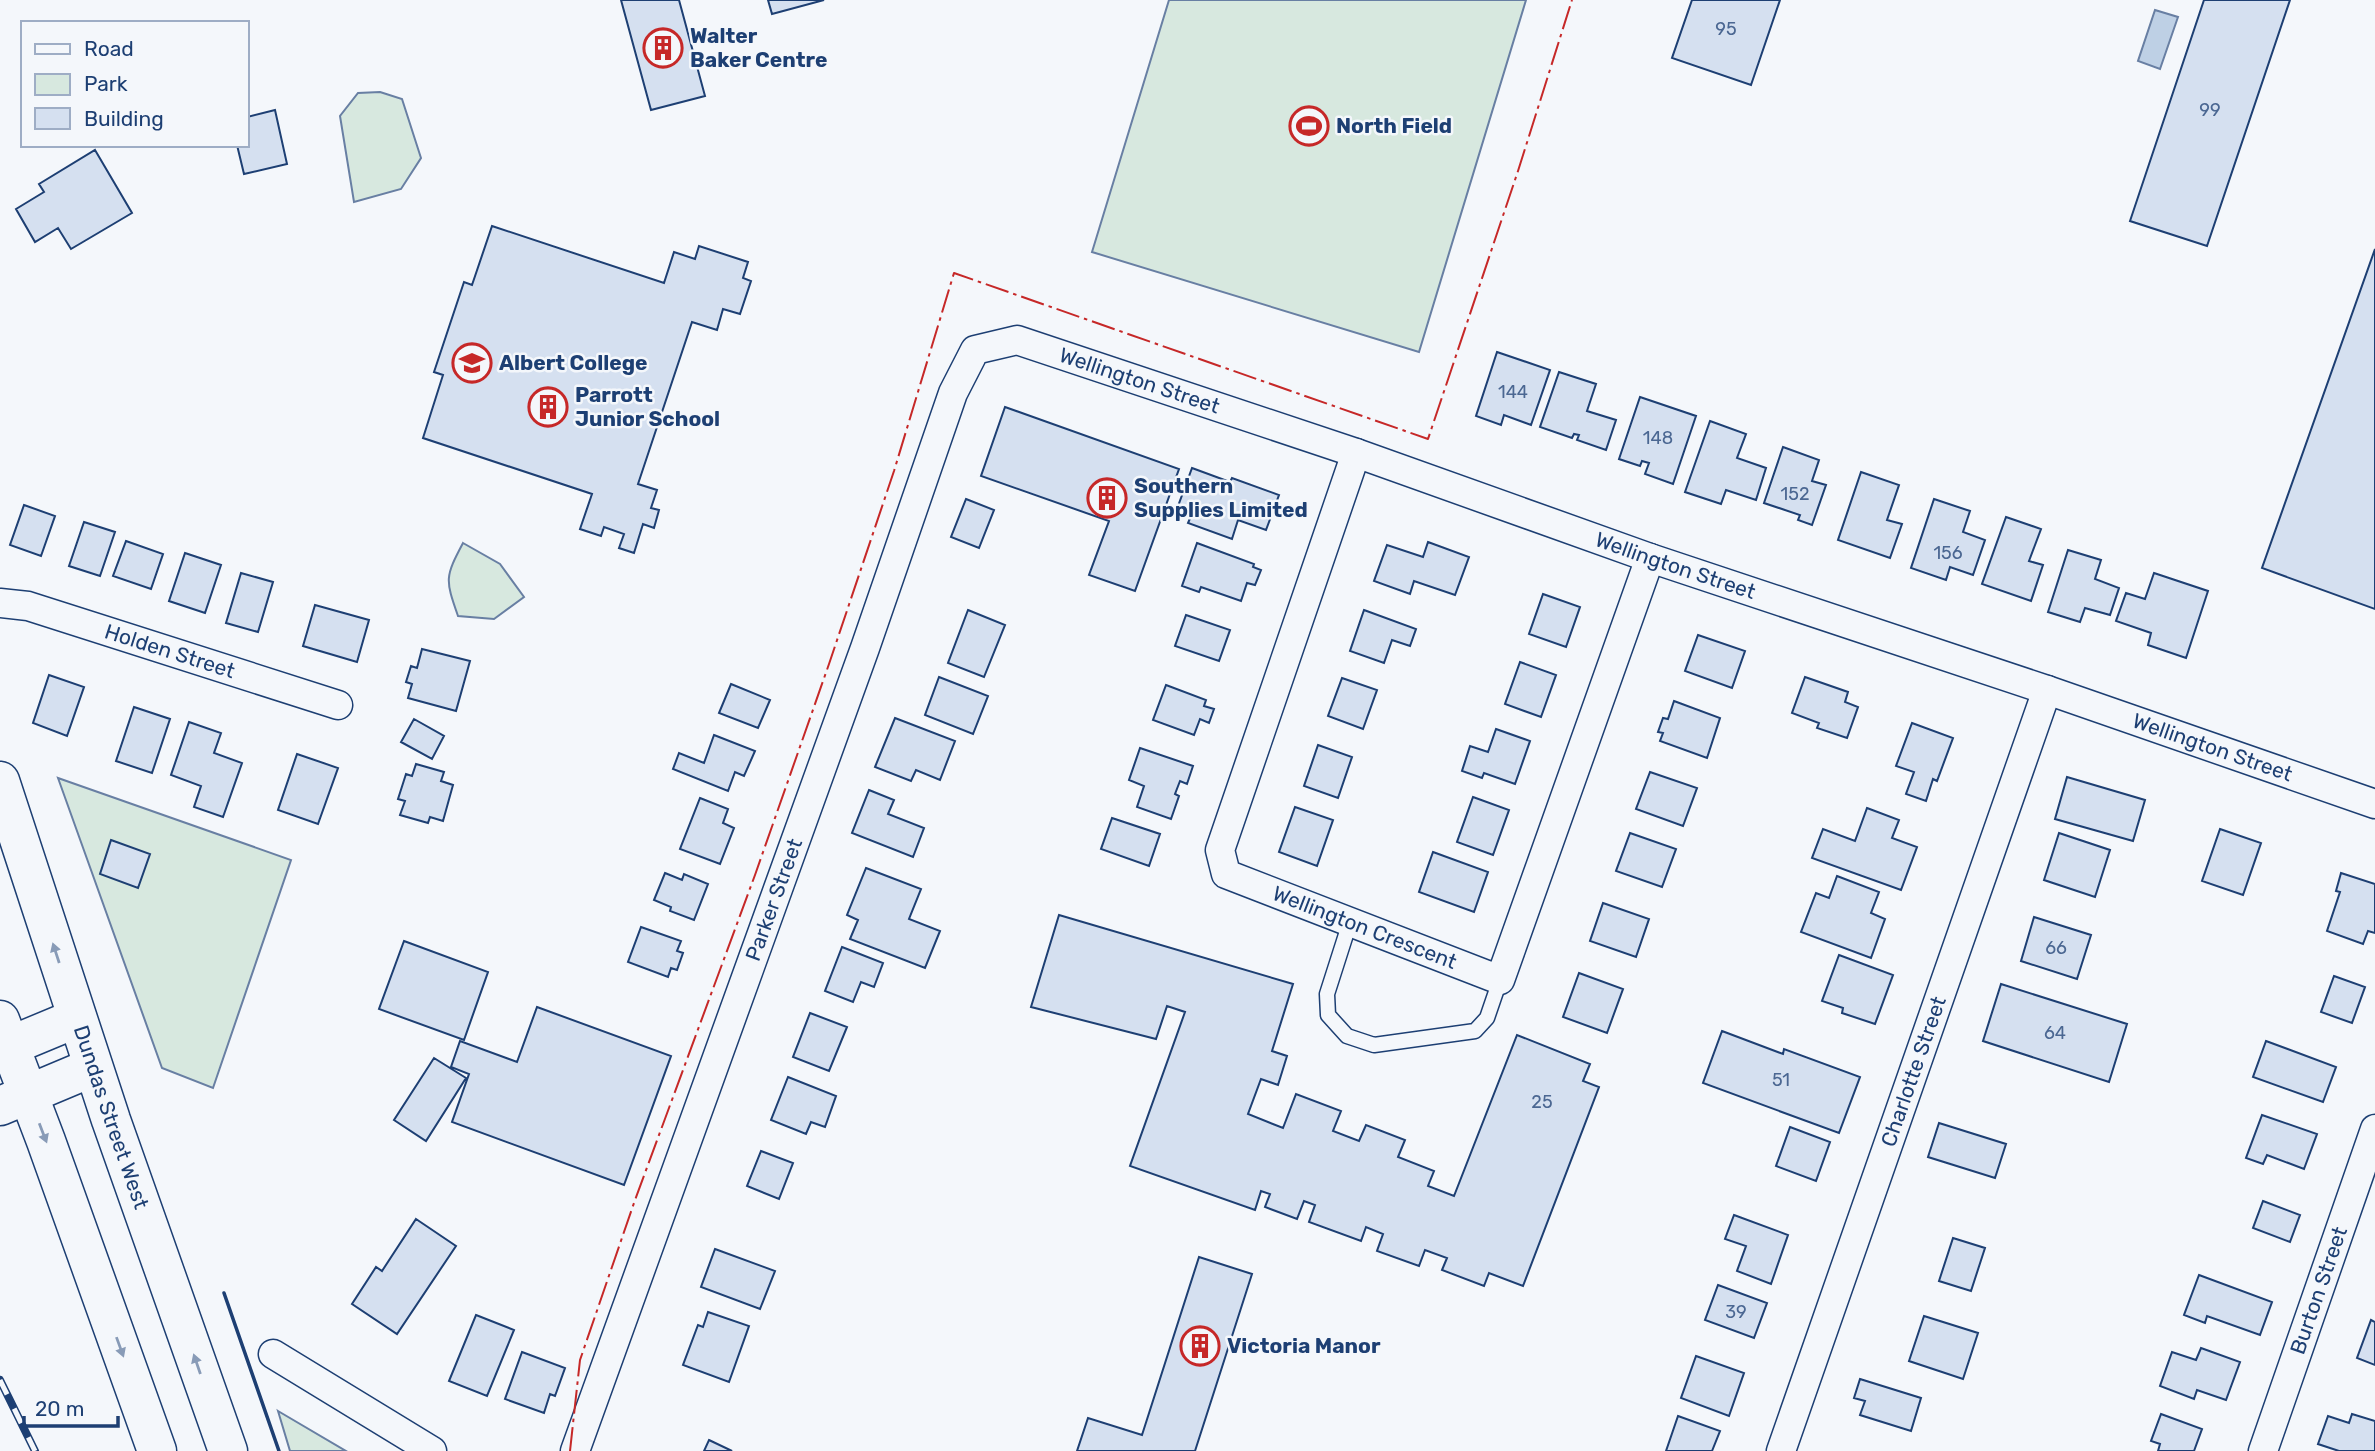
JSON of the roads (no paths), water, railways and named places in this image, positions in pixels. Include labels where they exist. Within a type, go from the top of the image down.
[{"type":"main road","name":"Dundas Street West","points":[[0,781],[93,1067],[228,1451]]},
{"type":"main road","points":[[77,1018],[3,1039],[14,1100],[157,1451]]},
{"type":"main road","points":[[14,1100],[93,1067]]},
{"type":"street","name":"Wellington Street","points":[[975,350],[1017,340],[1356,453],[1650,558],[2047,690],[2375,804]]},
{"type":"street","name":"Parker Street","points":[[575,1451],[865,648],[953,393],[975,350]]},
{"type":"street","name":"Wellington Crescent","points":[[1356,453],[1220,850],[1226,874],[1500,980]]},
{"type":"street","points":[[1500,980],[1650,558]]},
{"type":"street","name":"Holden Street","points":[[0,603],[29,606],[338,705]]},
{"type":"street","name":"Charlotte Street","points":[[1781,1451],[2047,690]]},
{"type":"street","name":"Burton Street","points":[[2263,1451],[2375,1129]]},
{"type":"street","points":[[273,1354],[432,1451]]},
{"type":"lane","points":[[1350,922],[1327,994],[1328,1015],[1347,1036],[1374,1045],[1475,1031],[1487,1018],[1500,980]]},
{"type":"water","points":[[2155,10],[2178,17],[2160,69],[2138,61]]},
{"type":"railway","points":[[0,1380],[35,1451]]},
{"type":"place","name":"Walter Baker Centre","points":[[663,48]]},
{"type":"place","name":"North Field","points":[[1309,126]]},
{"type":"place","name":"Albert College","points":[[472,363]]},
{"type":"place","name":"Parrott Junior School","points":[[548,407]]},
{"type":"place","name":"Southern Supplies Limited","points":[[1107,498]]},
{"type":"place","name":"Victoria Manor","points":[[1200,1346]]}]
